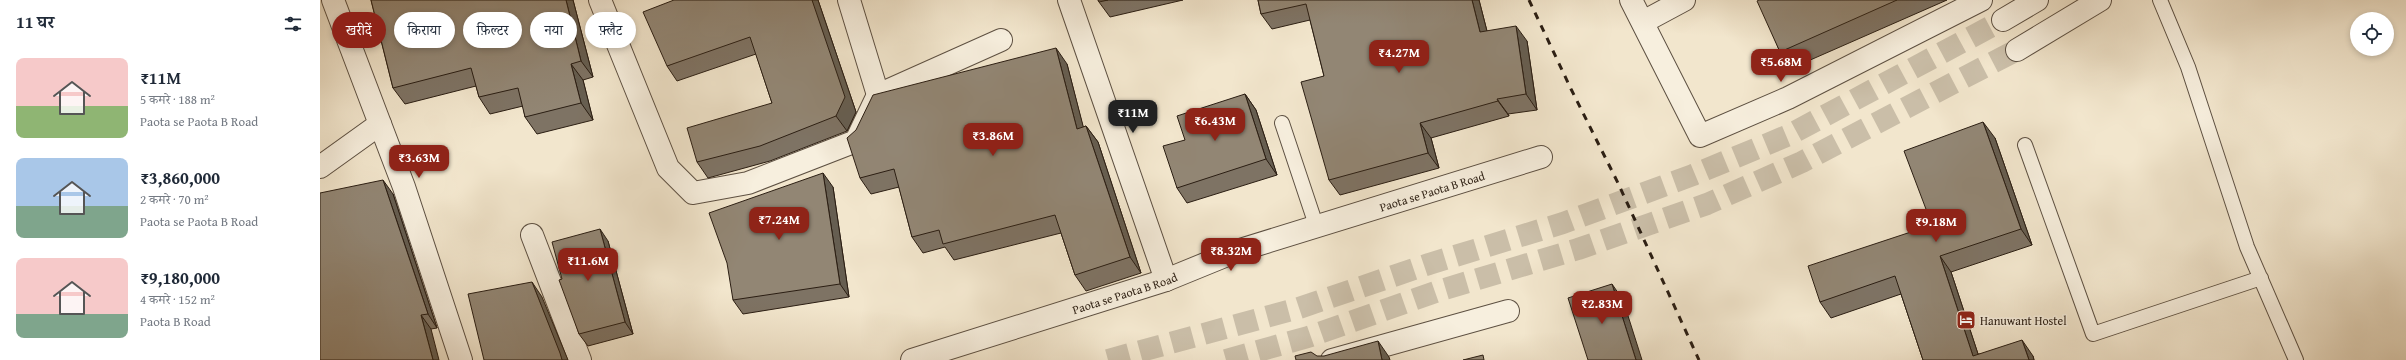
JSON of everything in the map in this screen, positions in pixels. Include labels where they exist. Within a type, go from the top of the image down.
[{"type":"street","points":[[333,0],[404,187],[461,360]]},
{"type":"street","points":[[600,0],[668,168],[693,193],[748,183],[856,141],[878,96],[1001,40]]},
{"type":"street","points":[[849,0],[878,96]]},
{"type":"street","points":[[1069,0],[1166,280]]},
{"type":"street","points":[[1631,0],[1700,136],[1788,98],[1981,0]]},
{"type":"street","points":[[1643,22],[1684,0]]},
{"type":"street","points":[[2002,20],[2037,0]]},
{"type":"street","points":[[2017,50],[2100,0]]},
{"type":"street","points":[[320,167],[380,124]]},
{"type":"street","name":"Paota se Paota B Road","points":[[912,360],[1166,280],[1237,251],[1317,228],[1541,157]]},
{"type":"street","points":[[532,235],[580,360]]},
{"type":"street","points":[[1332,360],[1508,311]]},
{"type":"lane","points":[[2160,0],[2188,67],[2247,247],[2296,360]]},
{"type":"lane","points":[[1282,123],[1317,228]]},
{"type":"lane","points":[[2025,145],[2093,334],[2261,278]]},
{"type":"building","points":[[371,0],[566,0],[569,12],[530,12],[530,48],[577,48],[577,45],[581,61],[571,64],[581,103],[525,117],[518,88],[479,97],[471,68],[393,88],[383,48],[386,48],[386,12],[374,12]]},
{"type":"building","points":[[674,0],[812,0],[845,97],[836,116],[760,146],[697,162],[687,128],[772,103],[750,37],[667,66],[643,12]]},
{"type":"building","points":[[1258,0],[1472,0],[1480,32],[1516,26],[1526,94],[1497,99],[1498,101],[1420,123],[1428,153],[1329,180],[1301,82],[1324,76],[1306,4],[1261,14]]},
{"type":"building","points":[[1897,0],[1780,52],[1757,1]]},
{"type":"building","points":[[1056,48],[1077,129],[1086,126],[1130,257],[1075,275],[1055,215],[943,244],[939,230],[912,237],[894,169],[860,178],[847,138],[856,130],[873,95]]},
{"type":"building","points":[[1245,94],[1266,159],[1177,188],[1163,146],[1185,140],[1177,116]]},
{"type":"building","points":[[1983,122],[2021,229],[1940,256],[1973,356],[2022,340],[2029,360],[1923,360],[1895,276],[1820,302],[1808,266],[1932,225],[1904,151]]},
{"type":"building","points":[[823,173],[840,284],[733,300],[727,263],[709,213]]},
{"type":"building","points":[[383,180],[428,314],[421,315],[433,360],[320,360],[320,193]]},
{"type":"building","points":[[600,229],[625,322],[579,334],[559,280],[562,279],[552,242]]},
{"type":"building","points":[[532,282],[562,360],[484,360],[468,294]]},
{"type":"building","points":[[1612,284],[1636,360],[1588,360],[1568,298]]},
{"type":"building","points":[[1378,341],[1382,360],[1296,360],[1295,356],[1311,352],[1317,356],[1324,356]]},
{"type":"building","points":[[1483,355],[1484,360],[1463,360]]},
{"type":"tunnel","points":[[1108,360],[1299,308],[1429,264],[1563,223],[1693,175],[1789,135],[2003,20]]},
{"type":"tunnel","points":[[1226,360],[1308,337],[1438,291],[1578,249],[1707,204],[1802,162],[2017,50]]},
{"type":"railway","points":[[1529,0],[1618,183],[1699,360]]},
{"type":"place","name":"Hanuwant Hostel","points":[[1966,320]]}]
